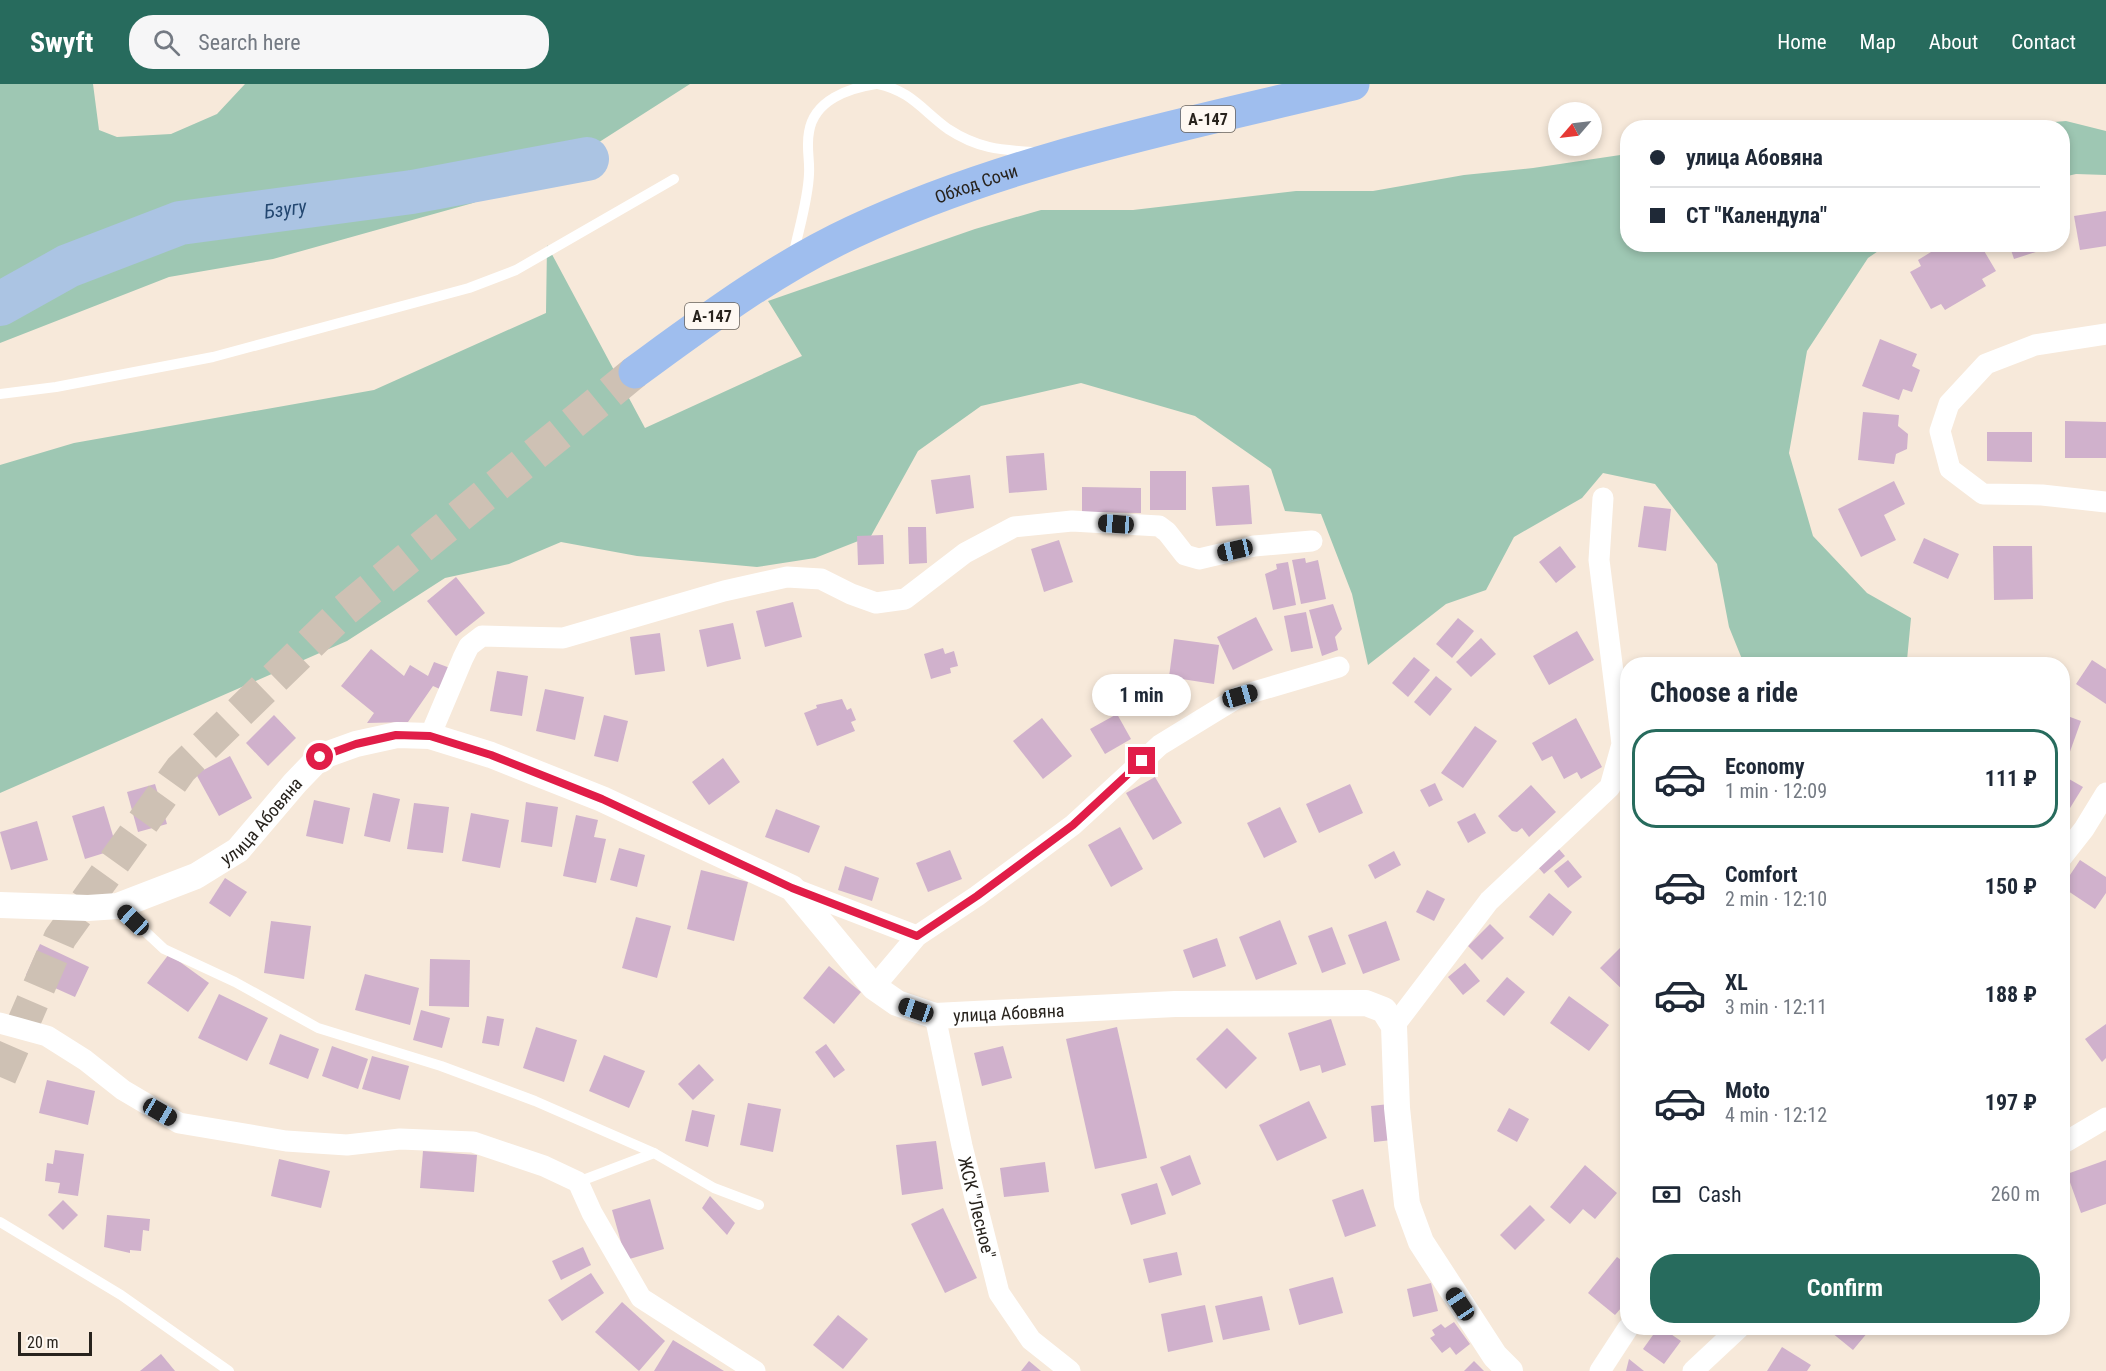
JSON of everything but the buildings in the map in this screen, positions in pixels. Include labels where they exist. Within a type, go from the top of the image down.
[{"type":"highway","name":"Обход Сочи","points":[[635,372],[716,312],[791,264],[853,232],[933,199],[1063,154],[1353,84]]},
{"type":"street","points":[[2106,334],[2035,345],[1986,364],[1949,404],[1940,431],[1950,470],[1983,494],[2042,495],[2106,502]]},
{"type":"street","points":[[1604,498],[1599,560],[1620,728]]},
{"type":"street","points":[[430,736],[469,646],[482,636],[563,638],[724,591],[787,577],[821,579],[876,603],[905,599],[965,553],[1014,527],[1072,521],[1159,526],[1167,532],[1185,555],[1199,559],[1254,546],[1312,541]]},
{"type":"street","points":[[874,987],[917,936],[977,896],[1073,825],[1160,745],[1240,696],[1339,667]]},
{"type":"street","name":"улица Абовяна","points":[[0,905],[88,908],[118,906],[196,876],[238,850],[320,757],[356,744],[396,735],[430,736],[491,755],[602,799],[792,888],[874,987],[897,1003],[935,1016],[1175,1004],[1366,1003],[1384,1010],[1394,1026]]},
{"type":"street","points":[[1510,1371],[1495,1356],[1421,1242],[1407,1204],[1397,1108],[1394,1026],[1489,901],[1610,787],[1620,751]]},
{"type":"street","points":[[2070,845],[2106,793]]},
{"type":"street","points":[[792,888],[917,936]]},
{"type":"street","name":"ЖСК \"Лесное\"","points":[[935,1016],[962,1146],[999,1293],[1030,1340],[1070,1371]]},
{"type":"street","points":[[0,1023],[47,1036],[85,1060],[123,1090],[179,1123],[306,1143],[347,1145],[400,1139],[473,1142],[544,1166],[578,1182],[592,1213],[641,1298],[755,1371]]},
{"type":"street","points":[[2070,1139],[2106,1118]]},
{"type":"street","points":[[1600,1371],[1623,1335]]},
{"type":"street","points":[[1697,1370],[1732,1335]]},
{"type":"lane","points":[[791,264],[809,174],[809,130],[818,113],[835,96],[854,87],[877,84],[896,88],[948,128],[990,150],[1063,154]]},
{"type":"lane","points":[[0,394],[56,387],[213,357],[469,288],[516,270],[674,179]]},
{"type":"lane","points":[[118,906],[164,949],[235,982],[318,1029],[441,1066],[535,1101],[654,1153],[714,1188],[759,1204]]},
{"type":"lane","points":[[578,1182],[654,1153]]},
{"type":"lane","points":[[0,1222],[121,1295],[229,1371]]},
{"type":"green space","points":[[0,84],[93,84],[99,130],[117,137],[171,134],[217,114],[245,84],[690,84],[568,162],[473,203],[273,259],[169,277],[0,343]]},
{"type":"green space","points":[[2070,122],[2106,131],[2106,175],[2070,175]]},
{"type":"green space","points":[[1620,155],[1620,252],[1877,252],[1868,258],[1807,351],[1789,453],[1813,536],[1867,593],[1911,618],[1907,657],[1741,657],[1729,627],[1717,564],[1655,484],[1603,473],[1582,498],[1514,537],[1486,590],[1446,604],[1368,665],[1352,594],[1321,514],[1285,511],[1271,469],[1195,416],[1081,383],[981,406],[918,451],[871,536],[815,558],[757,567],[637,556],[561,542],[509,564],[445,578],[347,641],[0,793],[0,465],[74,443],[374,390],[546,313],[547,245],[645,428],[802,356],[768,301],[975,229],[1041,210],[1133,210],[1296,191],[1373,191],[1464,175],[1533,168]]},
{"type":"waterway","name":"Бзугу","points":[[0,304],[68,266],[180,223],[412,192],[587,159]]},
{"type":"tunnel","points":[[0,1077],[60,938],[181,769],[345,610],[635,372]]},
{"type":"route","points":[[320,757],[356,744],[396,735],[430,736],[491,755],[602,799],[792,888],[842,905],[917,936],[977,896],[1073,825],[1142,761]]}]
